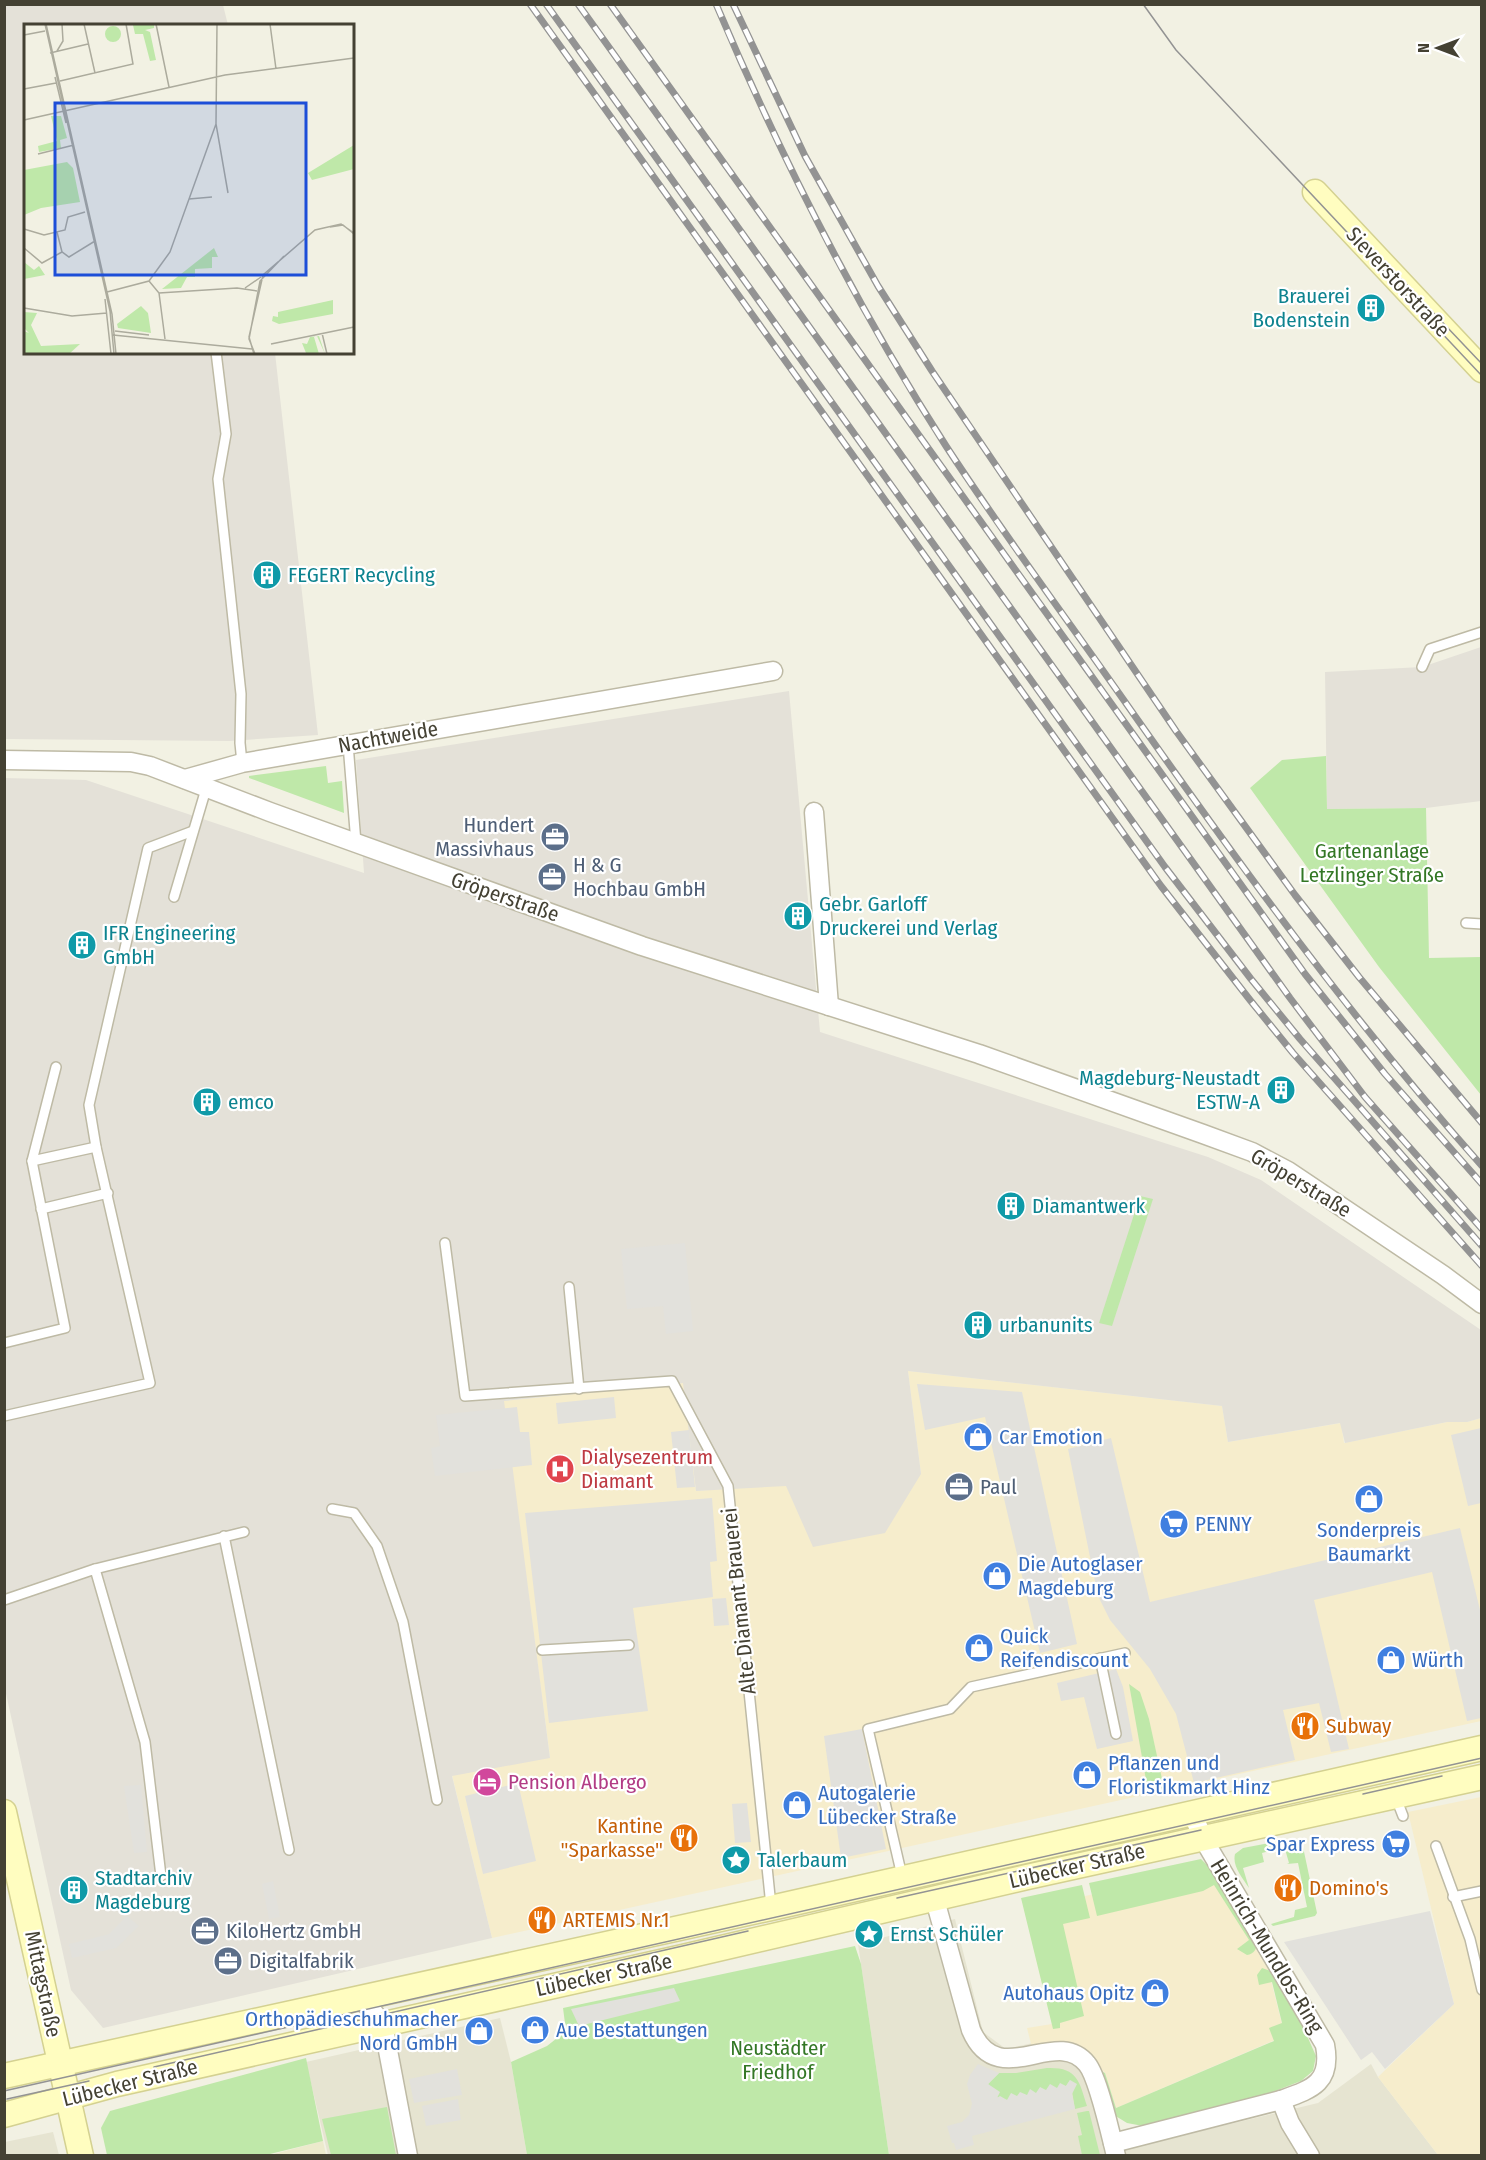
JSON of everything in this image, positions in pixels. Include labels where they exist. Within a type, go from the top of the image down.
[{"type":"main road","name":"Sieverstorstraße","points":[[1315,192],[1482,370]]},
{"type":"main road","name":"Lübecker Straße","points":[[4,2076],[903,1879],[1482,1748]]},
{"type":"main road","name":"Lübecker Straße","points":[[4,2115],[117,2084],[1203,1838],[1399,1806],[1482,1777]]},
{"type":"main road","name":"Mittagstraße","points":[[4,1812],[81,2156]]},
{"type":"street","name":"Nachtweide","points":[[185,779],[242,763],[773,671]]},
{"type":"street","points":[[4,760],[131,762],[150,766],[185,779]]},
{"type":"street","name":"Gröperstraße","points":[[185,779],[206,789],[642,945],[979,1054],[1252,1152],[1288,1171],[1443,1275],[1482,1304]]},
{"type":"street","points":[[814,812],[829,1006]]},
{"type":"street","points":[[1192,1814],[1203,1838]]},
{"type":"street","name":"Heinrich-Mundlos-Ring","points":[[935,1900],[971,2030],[977,2042],[988,2053],[1003,2058],[1020,2058],[1056,2051],[1069,2052],[1081,2058],[1093,2074],[1114,2149],[1307,2091],[1321,2081],[1326,2066],[1325,2045],[1203,1838]]},
{"type":"street","points":[[360,1999],[383,2024],[408,2156]]},
{"type":"street","points":[[1281,2100],[1290,2123],[1310,2156]]},
{"type":"lane","points":[[216,354],[226,434],[218,478],[241,694],[242,763]]},
{"type":"lane","points":[[1422,667],[1430,649],[1482,632]]},
{"type":"lane","points":[[348,744],[356,843]]},
{"type":"lane","points":[[174,897],[206,789]]},
{"type":"lane","points":[[4,1416],[150,1383],[96,1147],[89,1105],[148,848],[193,831]]},
{"type":"lane","points":[[1466,923],[1482,924]]},
{"type":"lane","points":[[4,1342],[65,1328],[32,1161],[56,1067]]},
{"type":"lane","points":[[32,1161],[96,1147]]},
{"type":"lane","points":[[41,1209],[108,1194]]},
{"type":"lane","name":"Alte Diamant Brauerei","points":[[445,1243],[465,1396],[672,1381],[728,1486],[771,1908]]},
{"type":"lane","points":[[569,1287],[579,1389]]},
{"type":"lane","points":[[332,1509],[354,1513],[377,1546],[403,1622],[437,1800]]},
{"type":"lane","points":[[4,1600],[95,1569],[244,1532]]},
{"type":"lane","points":[[224,1536],[289,1850]]},
{"type":"lane","points":[[95,1569],[145,1742],[161,1876]]},
{"type":"lane","points":[[542,1650],[629,1645]]},
{"type":"lane","points":[[903,1879],[868,1729],[950,1709],[971,1687],[1125,1653]]},
{"type":"lane","points":[[1100,1658],[1116,1734]]},
{"type":"lane","points":[[1436,1846],[1470,1939],[1482,1990]]},
{"type":"lane","points":[[1454,1897],[1482,1891]]},
{"type":"shaded area","points":[[5,5],[223,5],[228,24],[24,24],[24,354],[275,354],[318,735],[229,741],[5,739]]},
{"type":"shaded area","points":[[1481,647],[1481,801],[1426,808],[1327,809],[1325,672],[1422,667]]},
{"type":"shaded area","points":[[789,691],[820,1032],[1208,1157],[1261,1180],[1481,1330],[1481,1418],[1467,1422],[1447,1422],[1345,1443],[1340,1423],[1228,1442],[1222,1406],[908,1371],[921,1474],[885,1533],[813,1547],[786,1486],[696,1491],[683,1383],[504,1401],[550,1758],[452,1776],[492,1938],[103,2028],[71,1990],[5,1689],[4,778],[86,780],[364,873],[356,760]]},
{"type":"shaded area","points":[[685,1243],[693,1331],[666,1334],[663,1306],[627,1309],[621,1249]]},
{"type":"shaded area","points":[[908,1371],[1222,1406],[1228,1442],[1341,1423],[1344,1443],[1447,1422],[1467,1422],[1481,1418],[1481,1721],[492,1938],[452,1775],[550,1757],[503,1401],[684,1383],[696,1491],[921,1474]]},
{"type":"shaded area","points":[[917,1384],[1022,1392],[1077,1644],[1040,1653],[985,1417],[925,1430]]},
{"type":"shaded area","points":[[614,1397],[616,1418],[558,1424],[556,1403]]},
{"type":"shaded area","points":[[517,1407],[520,1432],[529,1432],[532,1465],[435,1476],[431,1448],[440,1446],[436,1415]]},
{"type":"shaded area","points":[[1481,1428],[1481,1503],[1468,1506],[1451,1435]]},
{"type":"shaded area","points":[[689,1430],[695,1487],[677,1488],[671,1432]]},
{"type":"shaded area","points":[[1111,1438],[1150,1602],[1460,1528],[1481,1614],[1481,1718],[1467,1721],[1432,1572],[1314,1600],[1349,1749],[1331,1752],[1319,1703],[1283,1710],[1295,1760],[1194,1783],[1176,1714],[1150,1669],[1110,1620],[1098,1596],[1068,1449]]},
{"type":"shaded area","points":[[712,1498],[717,1561],[710,1562],[713,1597],[633,1608],[648,1711],[549,1723],[525,1513]]},
{"type":"shaded area","points":[[726,1598],[729,1625],[714,1626],[712,1599]]},
{"type":"shaded area","points":[[1116,1669],[1123,1687],[1133,1741],[1097,1749],[1084,1697],[1061,1701],[1057,1683]]},
{"type":"shaded area","points":[[862,1729],[886,1849],[841,1858],[824,1736]]},
{"type":"shaded area","points":[[518,1783],[536,1861],[483,1874],[465,1796]]},
{"type":"shaded area","points":[[141,1785],[147,1852],[134,1853],[124,1786]]},
{"type":"shaded area","points":[[1481,1797],[1481,2155],[1438,2155],[1378,2077],[1454,2004],[1408,1812]]},
{"type":"shaded area","points":[[747,1803],[751,1842],[735,1843],[732,1804]]},
{"type":"shaded area","points":[[1207,1870],[1268,1969],[1282,2024],[1275,2040],[1116,2108],[1105,2073],[1076,2048],[1032,2048],[1027,2028],[1052,2024],[1024,1909]]},
{"type":"shaded area","points":[[273,1881],[280,1917],[269,1919],[262,1884]]},
{"type":"shaded area","points":[[1430,1911],[1454,2004],[1385,2069],[1372,2052],[1361,2060],[1284,1942]]},
{"type":"shaded area","points":[[127,1916],[139,1926],[116,1948],[72,1958],[69,1944],[109,1934]]},
{"type":"shaded area","points":[[955,1919],[983,2032],[1006,2049],[1064,2036],[1121,2150],[1318,2103],[1371,2064],[1378,2077],[1438,2155],[889,2155],[858,1944]]},
{"type":"shaded area","points":[[674,1988],[680,2001],[579,2026],[571,2009]]},
{"type":"shaded area","points":[[500,2018],[511,2062],[527,2155],[328,2155],[306,2062]]},
{"type":"shaded area","points":[[978,2064],[999,2073],[988,2084],[1000,2092],[997,2098],[1000,2096],[1007,2100],[1011,2093],[1017,2096],[1020,2092],[1027,2095],[1030,2089],[1036,2093],[1040,2087],[1046,2090],[1050,2084],[1057,2088],[1060,2083],[1066,2086],[1070,2080],[1077,2084],[1072,2094],[1075,2109],[972,2136],[974,2145],[956,2150],[947,2126],[962,2122],[969,2115],[972,2104],[967,2084]]},
{"type":"shaded area","points":[[457,2069],[462,2095],[414,2103],[409,2079]]},
{"type":"shaded area","points":[[458,2099],[461,2120],[426,2126],[422,2106]]},
{"type":"shaded area","points":[[53,2132],[59,2155],[5,2155],[5,2142]]},
{"type":"shaded area","points":[[323,2141],[326,2155],[266,2156]]},
{"type":"green space","name":"Gartenanlage Letzlinger Straße","points":[[1326,756],[1327,809],[1426,808],[1429,958],[1481,957],[1481,1095],[1379,967],[1250,788],[1282,760]]},
{"type":"green space","points":[[326,766],[328,783],[342,781],[344,813],[249,778],[249,776]]},
{"type":"green space","points":[[1140,1196],[1153,1199],[1112,1326],[1099,1323]]},
{"type":"green space","points":[[1129,1684],[1140,1692],[1149,1719],[1164,1788],[1148,1791]]},
{"type":"green space","points":[[1290,1839],[1303,1847],[1317,1913],[1315,1916],[1273,1926],[1271,1924],[1294,1917],[1295,1910],[1307,1907],[1298,1863],[1287,1864],[1289,1863],[1283,1842]]},
{"type":"green space","points":[[1274,1842],[1276,1849],[1262,1853],[1264,1862],[1243,1868],[1249,1888],[1236,1867],[1235,1854],[1243,1848]]},
{"type":"green space","points":[[1201,1859],[1209,1867],[1257,1942],[1252,1954],[1247,1955],[1237,1949],[1249,1940],[1214,1885],[1203,1891],[1097,1916],[1089,1883]]},
{"type":"green space","points":[[1082,1885],[1090,1918],[1063,1924],[1084,2016],[1060,2023],[1060,2028],[1053,2029],[1021,1898]]},
{"type":"green space","name":"Neustädter Friedhof","points":[[855,1946],[861,1964],[889,2155],[527,2155],[511,2062],[547,2046],[566,2031],[563,2008]]},
{"type":"green space","points":[[1262,1968],[1276,1973],[1288,1993],[1316,2056],[1313,2071],[1301,2081],[1252,2100],[1143,2126],[1127,2123],[1114,2115],[1101,2071],[1105,2073],[1116,2108],[1274,2041],[1269,2028],[1282,2023],[1272,1982],[1259,1985],[1257,1975]]},
{"type":"green space","points":[[306,2058],[323,2141],[266,2155],[107,2155],[101,2128],[110,2111]]},
{"type":"green space","points":[[1057,2068],[1071,2073],[1079,2082],[1087,2106],[1075,2109],[1070,2080],[1066,2086],[1007,2100],[997,2097],[988,2084],[999,2073]]},
{"type":"green space","points":[[387,2107],[396,2155],[331,2155],[322,2119]]},
{"type":"green space","points":[[1089,2111],[1100,2155],[1082,2155],[1078,2136],[1082,2135],[1077,2113]]},
{"type":"tram line","points":[[1143,4],[1176,50],[1482,376]]},
{"type":"tram line","points":[[1389,266],[1482,364]]},
{"type":"tram line","points":[[4,2091],[1482,1758]]},
{"type":"tram line","points":[[1363,1794],[1442,1776]]},
{"type":"tram line","points":[[897,1898],[1201,1830]]},
{"type":"tram line","points":[[154,2067],[748,1931]]},
{"type":"tram line","points":[[7,2099],[89,2081]]},
{"type":"railway","points":[[530,4],[1161,886],[1293,1053],[1482,1266]]},
{"type":"railway","points":[[546,4],[1165,867],[1300,1039],[1482,1246]]},
{"type":"railway","points":[[578,4],[1290,998],[1365,1097],[1482,1229]]},
{"type":"railway","points":[[610,4],[1305,974],[1385,1074],[1482,1184]]},
{"type":"railway","points":[[716,4],[767,118],[851,285],[913,393],[967,478],[1165,759],[1296,938],[1387,1054],[1482,1166]]},
{"type":"railway","points":[[733,4],[805,156],[878,286],[932,371],[1176,731],[1295,895],[1359,977],[1482,1123]]},
{"type":"place","name":"Brauerei Bodenstein","points":[[1371,308]]},
{"type":"place","name":"FEGERT Recycling","points":[[267,575]]},
{"type":"place","name":"Hundert Massivhaus","points":[[555,837]]},
{"type":"place","name":"H & G Hochbau GmbH","points":[[552,877]]},
{"type":"place","name":"Gebr. Garloff Druckerei und Verlag","points":[[798,916]]},
{"type":"place","name":"IFR Engineering GmbH","points":[[82,945]]},
{"type":"place","name":"Magdeburg-Neustadt ESTW-A","points":[[1281,1090]]},
{"type":"place","name":"emco","points":[[207,1102]]},
{"type":"place","name":"Diamantwerk","points":[[1011,1206]]},
{"type":"place","name":"urbanunits","points":[[978,1325]]},
{"type":"place","name":"Car Emotion","points":[[978,1437]]},
{"type":"place","name":"Dialysezentrum Diamant","points":[[560,1469]]},
{"type":"place","name":"Paul","points":[[959,1487]]},
{"type":"place","name":"Sonderpreis Baumarkt","points":[[1369,1499]]},
{"type":"place","name":"PENNY","points":[[1174,1524]]},
{"type":"place","name":"Die Autoglaser Magdeburg","points":[[997,1576]]},
{"type":"place","name":"Quick Reifendiscount","points":[[979,1648]]},
{"type":"place","name":"Würth","points":[[1391,1660]]},
{"type":"place","name":"Subway","points":[[1305,1726]]},
{"type":"place","name":"Pflanzen und Floristikmarkt Hinz","points":[[1087,1775]]},
{"type":"place","name":"Pension Albergo","points":[[487,1782]]},
{"type":"place","name":"Autogalerie Lübecker Straße","points":[[797,1805]]},
{"type":"place","name":"Kantine \"Sparkasse\"","points":[[684,1838]]},
{"type":"place","name":"Spar Express","points":[[1396,1844]]},
{"type":"place","name":"Talerbaum","points":[[736,1860]]},
{"type":"place","name":"Domino's","points":[[1288,1888]]},
{"type":"place","name":"Stadtarchiv Magdeburg","points":[[74,1890]]},
{"type":"place","name":"ARTEMIS Nr.1","points":[[542,1920]]},
{"type":"place","name":"KiloHertz GmbH","points":[[205,1931]]},
{"type":"place","name":"Ernst Schüler","points":[[869,1934]]},
{"type":"place","name":"Digitalfabrik","points":[[228,1961]]},
{"type":"place","name":"Autohaus Opitz","points":[[1155,1993]]},
{"type":"place","name":"Aue Bestattungen","points":[[535,2030]]},
{"type":"place","name":"Orthopädieschuhmacher Nord GmbH","points":[[479,2031]]}]
